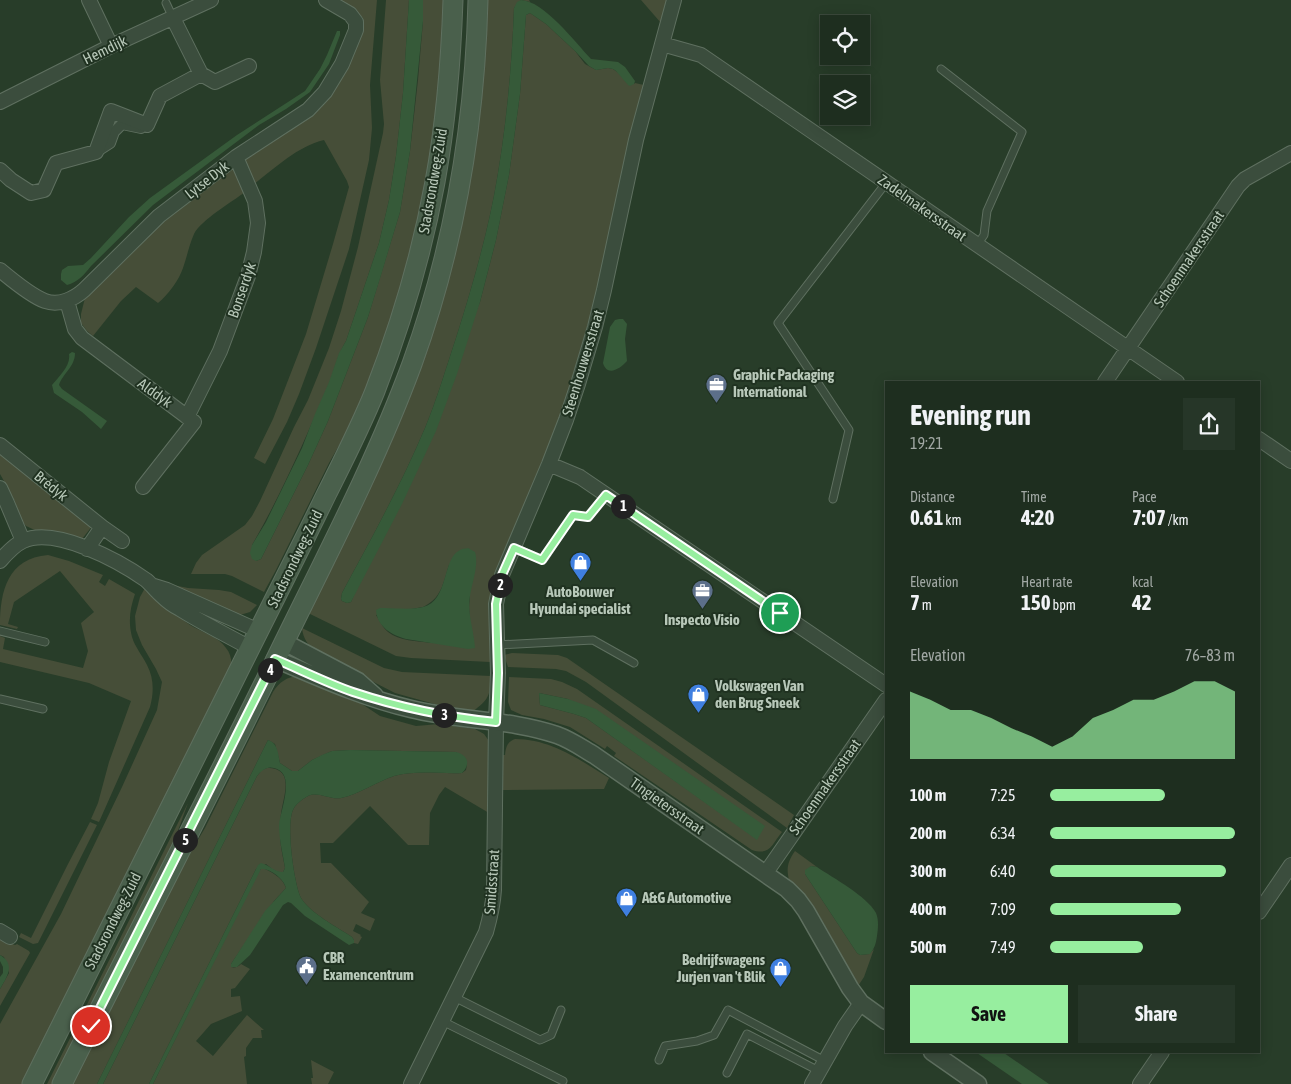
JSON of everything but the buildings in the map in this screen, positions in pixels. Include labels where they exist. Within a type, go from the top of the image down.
[{"type":"main road","name":"Stadsrondweg-Zuid","points":[[32,1084],[352,442],[381,373],[417,261],[435,184],[447,100],[453,0]]},
{"type":"main road","name":"Stadsrondweg-Zuid","points":[[62,1084],[353,503],[384,435],[413,361],[447,246],[466,144],[477,34],[478,0]]},
{"type":"main road","points":[[259,631],[284,642]]},
{"type":"main road","points":[[250,648],[275,659]]},
{"type":"street","points":[[89,0],[111,46]]},
{"type":"street","name":"Hemdijk","points":[[0,102],[111,46],[211,0]]},
{"type":"street","name":"Lytse Dyk","points":[[67,301],[79,295],[159,216],[236,157],[308,110],[325,92],[342,64],[356,30],[356,22],[350,14],[326,0]]},
{"type":"street","name":"Steenhouwersstraat","points":[[496,722],[498,673],[496,604],[502,575],[549,464],[578,384],[595,326],[636,140],[674,0]]},
{"type":"street","points":[[173,18],[201,74],[215,82],[249,66]]},
{"type":"street","name":"Zadelmakersstraat","points":[[662,44],[701,55],[1176,381]]},
{"type":"street","points":[[0,170],[31,193],[44,190],[56,163],[96,152],[111,111],[147,125],[160,96],[201,74]]},
{"type":"street","name":"Schoenmakersstraat","points":[[1106,381],[1238,186],[1246,179],[1291,153]]},
{"type":"street","name":"Bonserdyk","points":[[187,417],[220,351],[248,276],[254,252],[258,223],[255,201],[236,157]]},
{"type":"street","points":[[0,270],[46,302],[67,301]]},
{"type":"street","name":"Alddyk","points":[[67,301],[75,329],[82,338],[194,422],[143,487]]},
{"type":"street","points":[[1260,439],[1291,461]]},
{"type":"street","name":"Brédyk","points":[[0,445],[122,541]]},
{"type":"street","points":[[549,464],[580,477],[885,684]]},
{"type":"street","points":[[0,488],[23,541]]},
{"type":"street","points":[[88,549],[102,527]]},
{"type":"street","points":[[0,561],[23,541],[36,538],[54,538],[75,544],[127,567],[153,586],[162,597],[180,609],[250,648]]},
{"type":"street","points":[[153,586],[167,590],[259,631]]},
{"type":"street","name":"Tingietersstraat","points":[[284,642],[358,681],[379,699]]},
{"type":"street","name":"Tingietersstraat","points":[[275,659],[353,692],[411,709],[458,718],[531,728],[574,742],[787,889],[806,911],[860,1003],[885,1020]]},
{"type":"street","name":"Schoenmakersstraat","points":[[765,874],[885,701]]},
{"type":"street","name":"Smidsstraat","points":[[411,1084],[486,932],[490,919],[493,905],[496,722]]},
{"type":"street","points":[[1260,911],[1291,865]]},
{"type":"street","points":[[812,1084],[860,1003]]},
{"type":"street","points":[[933,1053],[978,1084]]},
{"type":"street","points":[[1140,1084],[1161,1053]]},
{"type":"lane","points":[[166,3],[173,18]]},
{"type":"lane","points":[[941,69],[1022,132],[987,211],[984,234],[977,245]]},
{"type":"lane","points":[[833,499],[849,430],[778,323],[886,183]]},
{"type":"lane","points":[[514,548],[542,560],[573,515],[588,517],[606,495]]},
{"type":"lane","points":[[0,631],[45,642]]},
{"type":"lane","points":[[497,645],[593,640],[634,663]]},
{"type":"lane","points":[[0,699],[43,709]]},
{"type":"lane","points":[[454,997],[540,1040],[551,1035],[562,1010]]},
{"type":"lane","points":[[658,1060],[665,1046],[697,1041],[714,1035],[728,1010],[822,1066]]},
{"type":"lane","points":[[442,1021],[562,1080]]},
{"type":"lane","points":[[727,1073],[747,1034],[822,1066]]},
{"type":"shaded area","points":[[337,0],[377,0],[370,85],[372,128],[369,160],[349,249],[316,348],[287,422],[265,464],[254,458],[273,419],[306,334],[349,187],[324,140],[296,152],[254,184],[244,157],[333,90],[339,82],[351,56],[363,18]]},
{"type":"shaded area","points":[[386,0],[409,0],[403,93],[389,200],[379,243],[346,341],[338,357],[329,384],[283,486],[252,545],[256,561],[261,559],[308,465],[328,421],[368,317],[400,212],[410,151],[418,80],[423,0],[446,0],[432,167],[397,309],[362,405],[329,463],[264,592],[225,574],[191,574],[202,555],[245,525],[252,516],[308,400],[329,348],[358,247],[383,133],[384,124],[380,80]]},
{"type":"shaded area","points":[[409,0],[423,0],[423,21],[410,151],[400,212],[368,317],[328,421],[261,559],[256,561],[252,559],[250,553],[252,545],[266,522],[302,448],[339,353],[346,341],[379,243],[389,200],[396,156],[403,93]]},
{"type":"shaded area","points":[[487,0],[521,0],[514,8],[506,112],[494,194],[485,236],[456,338],[434,406],[416,449],[342,593],[341,599],[347,603],[351,602],[480,302],[496,240],[509,175],[520,94],[526,15],[530,13],[546,24],[575,51],[585,64],[596,70],[613,69],[634,84],[644,85],[622,173],[608,249],[598,290],[563,408],[544,461],[517,520],[501,562],[490,623],[490,662],[396,656],[308,613],[419,366]],"holes":[[[449,565],[470,596],[470,621],[431,643],[392,635],[376,615],[423,607],[429,603],[438,595]]]},
{"type":"shaded area","points":[[521,0],[530,2],[549,15],[591,59],[618,62],[625,67],[635,81],[630,86],[613,69],[596,70],[589,66],[546,24],[530,13],[526,15],[520,94],[509,175],[496,240],[480,302],[436,431],[402,504],[351,602],[347,603],[341,599],[342,593],[396,491],[429,417],[456,338],[474,277],[490,215],[498,173],[509,91],[514,8],[517,2]]},
{"type":"shaded area","points":[[641,0],[667,0],[661,23]]},
{"type":"shaded area","points":[[337,31],[340,31],[340,35],[329,64],[310,92],[259,125],[153,205],[78,280],[67,285],[61,280],[62,270],[68,266],[83,265],[150,198],[237,135],[305,91],[320,69]]},
{"type":"shaded area","points":[[234,164],[245,192],[210,217],[194,234],[181,273],[166,296],[158,303],[136,287],[121,301],[93,336],[87,331],[81,323],[85,298],[152,229]]},
{"type":"shaded area","points":[[623,319],[627,324],[625,339],[627,361],[621,367],[611,371],[607,370],[603,363],[610,327],[615,320]]},
{"type":"shaded area","points":[[75,353],[73,362],[59,385],[107,421],[101,429],[82,412],[54,393],[52,385],[66,367],[69,354]]},
{"type":"shaded area","points":[[0,451],[93,525],[82,539],[59,532],[37,531],[26,526],[21,520],[13,497],[0,474]]},
{"type":"shaded area","points":[[468,548],[475,552],[476,557],[476,568],[469,603],[475,648],[468,649],[406,639],[391,633],[382,626],[376,610],[380,608],[414,608],[423,607],[431,603],[437,597],[454,554],[461,549]]},
{"type":"shaded area","points":[[48,555],[69,561],[103,575],[99,582],[105,586],[109,579],[135,594],[130,615],[132,637],[145,661],[152,680],[153,691],[150,707],[99,822],[91,819],[131,701],[89,683],[0,662],[0,636],[5,638],[3,649],[83,668],[88,651],[81,623],[94,612],[60,571],[14,602],[8,624],[18,627],[17,629],[0,625],[2,600],[9,578],[24,562],[34,557]]},
{"type":"shaded area","points":[[173,585],[231,592],[257,605],[250,612],[240,615],[228,614],[171,588]]},
{"type":"shaded area","points":[[145,588],[184,621],[223,644],[230,655],[231,669],[27,1084],[0,1084],[0,1024],[61,914],[157,710],[162,682],[136,630],[135,616],[140,597]]},
{"type":"shaded area","points":[[302,628],[384,668],[402,672],[491,676],[488,696],[473,711],[438,705],[395,693],[315,652],[308,644]]},
{"type":"shaded area","points":[[512,653],[558,655],[567,658],[794,815],[787,828],[586,682],[566,671],[556,669],[508,667],[504,655]]},
{"type":"shaded area","points":[[298,676],[353,698],[380,716],[416,726],[439,724],[475,729],[484,734],[489,741],[489,813],[445,787],[430,813],[429,845],[408,845],[370,806],[333,843],[320,843],[321,863],[331,863],[369,902],[361,913],[375,919],[370,931],[356,924],[353,931],[362,937],[358,944],[354,943],[352,937],[317,914],[301,898],[298,891],[290,838],[291,815],[294,808],[308,796],[320,795],[341,798],[355,794],[394,776],[419,773],[462,773],[466,770],[467,764],[456,752],[350,750],[332,751],[312,760],[298,771],[292,771],[280,763],[275,744],[268,740],[97,1084],[70,1084],[165,895],[205,828],[273,692],[284,681]]},
{"type":"shaded area","points":[[509,677],[551,679],[577,689],[782,832],[767,850],[752,850],[614,756],[616,753],[607,746],[605,749],[570,727],[522,715],[511,710],[508,702]],"holes":[[[539,693],[568,699],[757,839],[586,718],[540,705]]]},
{"type":"shaded area","points":[[539,693],[568,699],[596,709],[765,826],[757,840],[586,718],[540,705]]},
{"type":"shaded area","points":[[515,739],[541,743],[576,758],[609,778],[604,789],[503,790],[501,755],[505,755],[507,745]]},
{"type":"shaded area","points":[[268,740],[276,746],[280,763],[292,771],[298,771],[312,760],[332,751],[350,750],[456,752],[466,758],[467,766],[462,773],[402,774],[348,796],[337,798],[312,795],[304,798],[296,805],[291,815],[290,838],[298,891],[305,904],[352,937],[354,943],[349,945],[305,916],[288,902],[283,905],[250,955],[237,967],[231,967],[231,964],[265,911],[286,888],[283,881],[276,875],[268,870],[261,869],[153,1084],[149,1084],[258,865],[261,863],[280,872],[283,872],[285,868],[279,825],[286,793],[285,777],[281,771],[274,768],[267,768],[261,772],[257,776],[103,1084],[97,1084]]},
{"type":"shaded area","points":[[267,768],[276,769],[285,778],[286,785],[280,826],[280,842],[285,868],[283,872],[276,871],[266,864],[256,869],[149,1084],[103,1084],[257,776],[262,770]]},
{"type":"shaded area","points":[[188,803],[160,880],[58,1084],[47,1084]]},
{"type":"shaded area","points":[[90,822],[97,825],[38,943],[33,944],[19,937],[21,933],[31,938]]},
{"type":"shaded area","points":[[795,851],[817,867],[811,866],[805,874],[857,953],[860,955],[869,954],[874,949],[864,977],[858,986],[819,916],[789,880],[788,865]]},
{"type":"shaded area","points":[[811,866],[817,867],[849,888],[872,907],[876,913],[878,927],[875,946],[870,954],[860,955],[857,953],[805,874],[805,870]]},
{"type":"shaded area","points":[[262,868],[276,875],[286,888],[274,901],[231,964],[231,967],[241,964],[250,969],[235,988],[231,989],[231,997],[240,996],[242,1011],[211,1024],[196,1041],[213,1056],[247,1015],[264,1030],[261,1030],[262,1038],[253,1038],[246,1048],[246,1056],[244,1057],[247,1084],[153,1084],[259,871]]},
{"type":"shaded area","points":[[0,938],[15,945],[17,944],[30,953],[0,1006],[0,989],[9,973],[4,957],[0,955]]},
{"type":"shaded area","points":[[0,955],[8,962],[9,971],[0,989],[0,977],[3,973],[3,967]]},
{"type":"shaded area","points":[[977,1053],[1004,1053],[1049,1084],[1022,1084]]},
{"type":"shaded area","points":[[311,1060],[334,1072],[328,1084],[312,1084]]},
{"type":"place","name":"Graphic Packaging International","points":[[717,403]]},
{"type":"place","name":"AutoBouwer Hyundai specialist","points":[[580,582]]},
{"type":"place","name":"Inspecto Visio","points":[[702,610]]},
{"type":"place","name":"Volkswagen Van den Brug Sneek","points":[[699,714]]},
{"type":"place","name":"A&G Automotive","points":[[626,917]]},
{"type":"place","name":"CBR Examencentrum","points":[[307,986]]},
{"type":"place","name":"Bedrijfswagens Jurjen van 't Blik","points":[[781,988]]},
{"type":"route","points":[[91,1026],[275,659],[353,692],[411,709],[458,718],[496,722],[498,673],[496,604],[502,575],[514,548],[542,560],[573,515],[588,517],[606,495],[780,613]]}]
